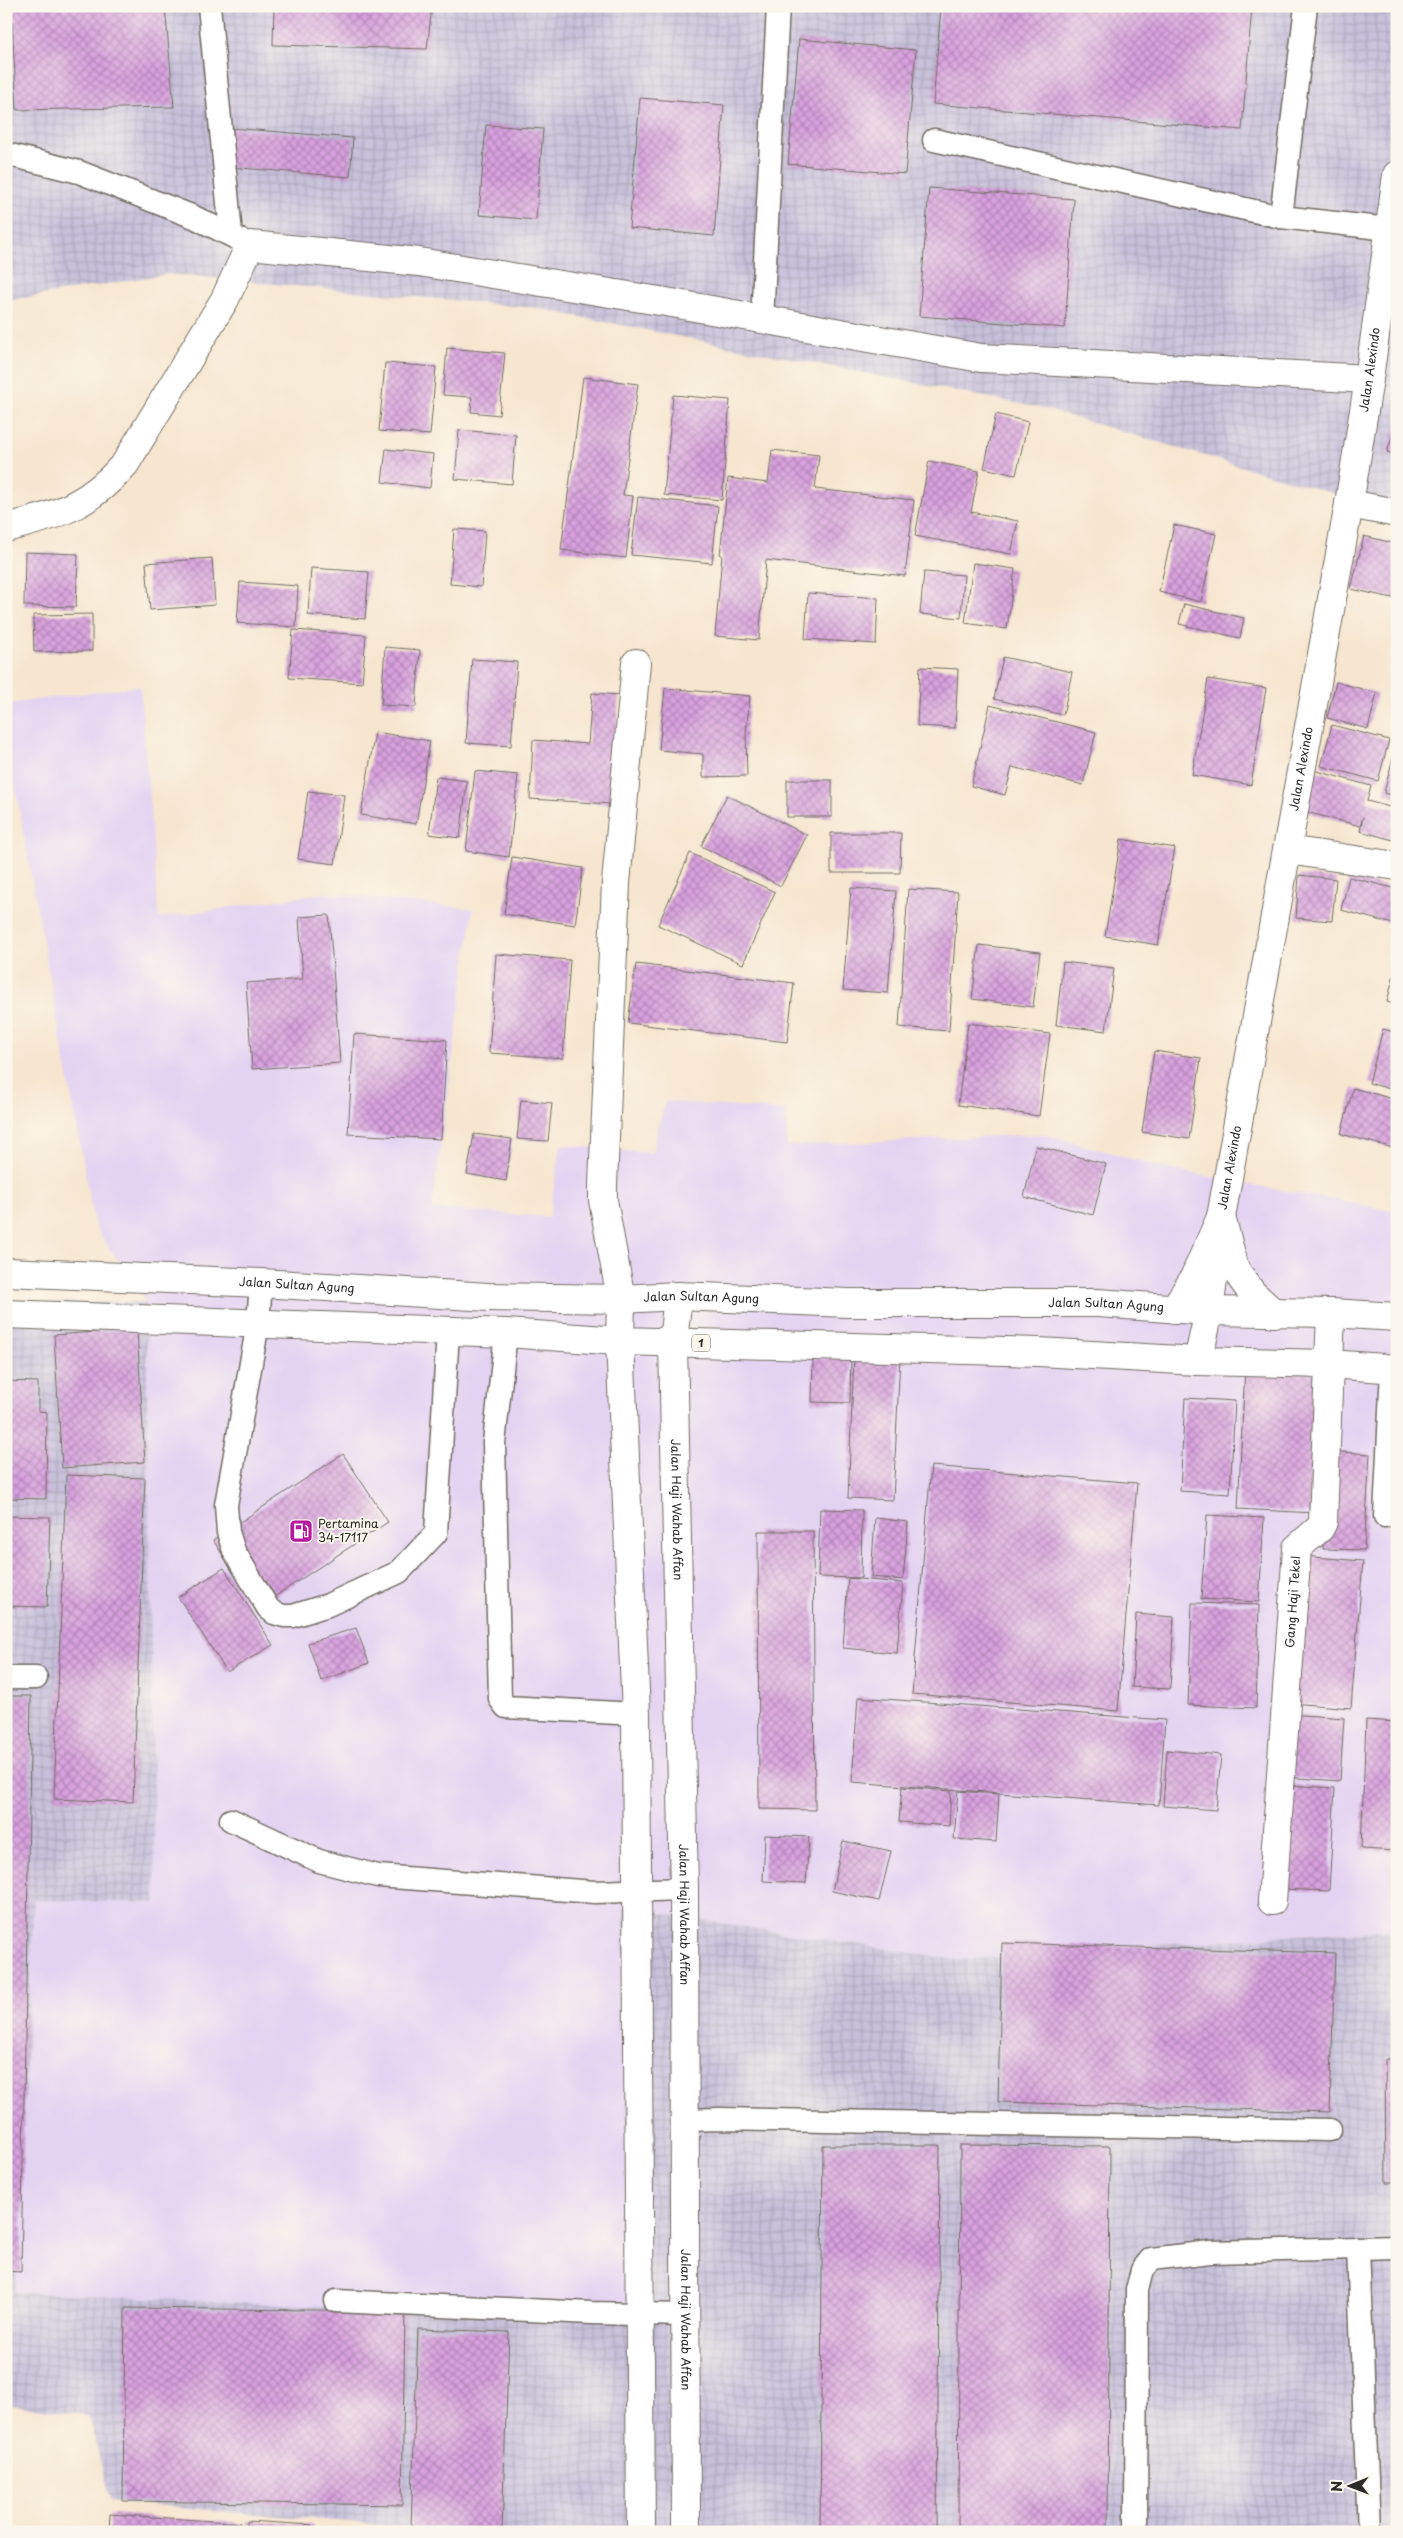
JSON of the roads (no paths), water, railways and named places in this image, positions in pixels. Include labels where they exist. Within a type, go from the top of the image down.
[{"type":"main road","name":"Jalan Alexindo","points":[[1198,1361],[1209,1311],[1221,1217],[1349,504],[1369,379],[1397,175]]},
{"type":"main road","points":[[6,528],[60,514],[74,507],[108,484],[119,471],[225,299],[241,240],[420,262],[982,358],[1369,379]]},
{"type":"main road","points":[[1349,504],[1397,513]]},
{"type":"main road","points":[[636,663],[616,883],[603,1200],[621,1299],[620,1341],[636,1714],[641,2532]]},
{"type":"main road","points":[[1287,850],[1397,866]]},
{"type":"main road","points":[[1174,1309],[1193,1280],[1221,1217]]},
{"type":"main road","points":[[1221,1217],[1235,1269],[1252,1293],[1274,1313]]},
{"type":"main road","name":"Jalan Sultan Agung","points":[[6,1272],[261,1283],[489,1297],[621,1299],[678,1296],[848,1303],[1098,1303],[1209,1311],[1331,1312],[1397,1316]]},
{"type":"main road","name":"Jalan Haji Wahab Affan","points":[[678,1296],[673,1342],[684,1888],[686,2532]]},
{"type":"main road","name":"Gang Haji Tekel","points":[[1272,1900],[1298,1548],[1320,1528],[1322,1522],[1331,1312]]},
{"type":"main road","name":"1","points":[[6,1314],[506,1333],[620,1341],[1039,1352],[1198,1361],[1329,1364],[1394,1369]]},
{"type":"lane","points":[[209,6],[241,240]]},
{"type":"lane","points":[[762,320],[778,6]]},
{"type":"lane","points":[[1281,217],[1306,6]]},
{"type":"lane","points":[[934,140],[1281,217],[1392,216]]},
{"type":"lane","points":[[6,154],[79,172],[194,217],[241,240]]},
{"type":"lane","points":[[261,1283],[258,1323],[226,1505],[228,1532],[234,1551],[268,1608],[284,1616],[292,1616],[328,1605],[399,1572],[436,1532],[448,1332]]},
{"type":"lane","points":[[506,1333],[494,1443],[500,1699],[506,1707],[636,1714]]},
{"type":"lane","points":[[1385,1516],[1394,1369]]},
{"type":"lane","points":[[6,1678],[36,1678]]},
{"type":"lane","points":[[231,1820],[319,1862],[378,1876],[595,1892],[684,1888]]},
{"type":"lane","points":[[684,2120],[730,2119],[1330,2130]]},
{"type":"lane","points":[[1136,2532],[1137,2290],[1142,2270],[1152,2259],[1210,2252],[1397,2247]]},
{"type":"lane","points":[[1358,2248],[1369,2532]]},
{"type":"lane","points":[[336,2301],[686,2315]]},
{"type":"place","name":"Pertamina 34-17117","points":[[301,1531]]}]
